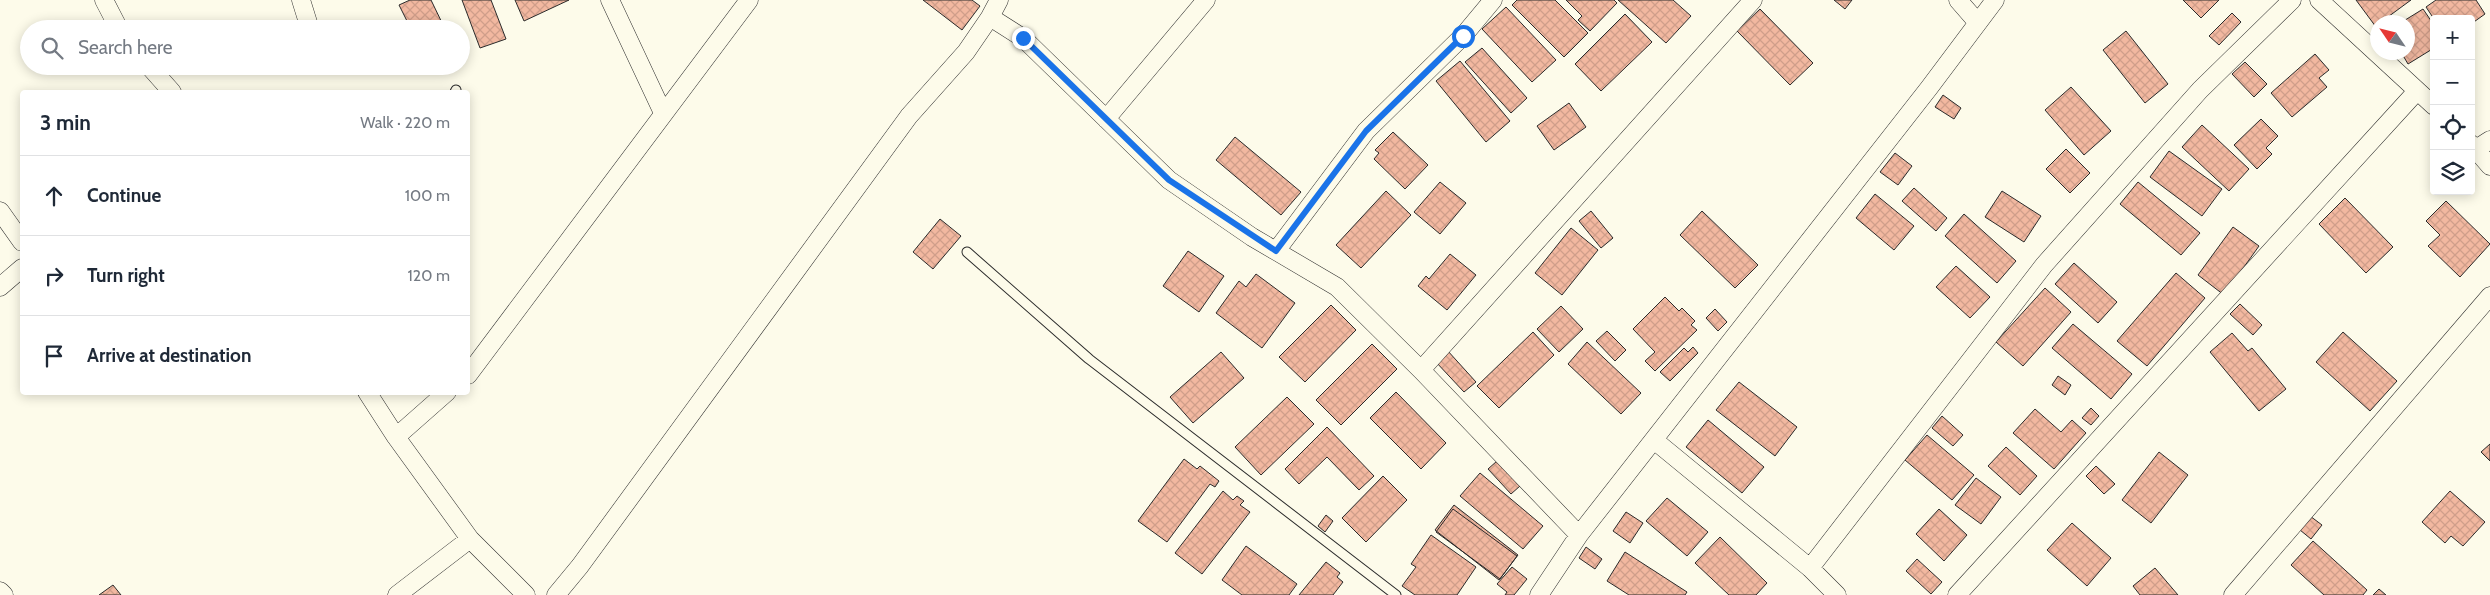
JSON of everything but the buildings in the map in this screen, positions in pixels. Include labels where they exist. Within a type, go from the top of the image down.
[{"type":"street","points":[[104,0],[114,20]]},
{"type":"street","points":[[301,0],[307,20]]},
{"type":"street","points":[[610,0],[664,113]]},
{"type":"street","points":[[470,372],[749,0]]},
{"type":"street","points":[[556,595],[580,566],[909,116],[966,52],[990,17],[999,0]]},
{"type":"street","points":[[1106,119],[1206,0]]},
{"type":"street","points":[[1276,251],[1366,131],[1463,36],[1493,0]]},
{"type":"street","points":[[1421,370],[1752,0]]},
{"type":"street","points":[[1958,0],[1978,23]]},
{"type":"street","points":[[1539,595],[1579,535],[1995,0]]},
{"type":"street","points":[[1810,568],[2044,265],[2200,90],[2292,0]]},
{"type":"street","points":[[2319,0],[2433,105]]},
{"type":"street","points":[[990,17],[1023,38],[1169,180],[1276,251],[1337,287],[1421,370],[1579,535]]},
{"type":"street","points":[[157,75],[170,90]]},
{"type":"street","points":[[1957,595],[2416,91]]},
{"type":"street","points":[[2479,144],[2490,166]]},
{"type":"street","points":[[0,211],[20,239]]},
{"type":"street","points":[[0,287],[20,270]]},
{"type":"street","points":[[2233,595],[2490,296]]},
{"type":"street","points":[[370,395],[396,437],[470,539],[526,595]]},
{"type":"street","points":[[396,437],[444,395]]},
{"type":"street","points":[[1654,440],[1810,568],[1837,595]]},
{"type":"street","points":[[397,595],[470,539]]},
{"type":"street","points":[[0,592],[4,595]]},
{"type":"lane","points":[[968,252],[1089,359],[1396,595]]},
{"type":"route","points":[[1023,38],[1169,180],[1252,237],[1276,251],[1366,131],[1463,36]]}]
